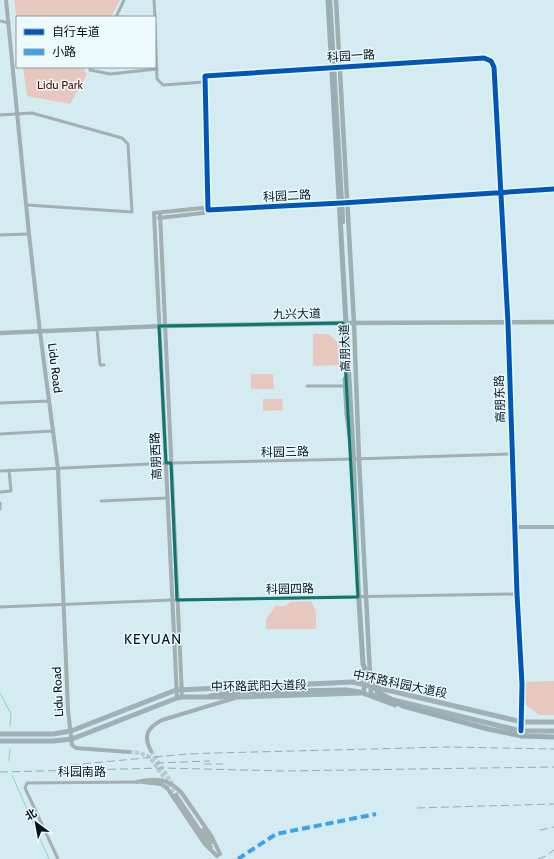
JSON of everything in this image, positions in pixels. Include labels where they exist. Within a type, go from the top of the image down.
[{"type":"highway","points":[[330,0],[344,308],[350,390],[357,572],[363,664],[368,677],[378,692],[403,706]]},
{"type":"highway","points":[[344,308],[342,328],[347,414],[349,434],[357,459]]},
{"type":"highway","points":[[210,696],[346,690],[360,692],[403,706],[522,736],[554,737]]},
{"type":"main road","name":"高朋大道","points":[[330,0],[337,67]]},
{"type":"main road","name":"高朋大道","points":[[336,0],[337,67],[354,323],[362,597],[367,686],[371,694]]},
{"type":"main road","name":"高朋大道","points":[[345,203],[350,386],[357,459]]},
{"type":"main road","name":"九兴大道","points":[[0,333],[159,326],[554,322]]},
{"type":"main road","name":"中环路科园大道段","points":[[178,690],[353,682],[522,722],[554,722]]},
{"type":"main road","name":"高朋大道","points":[[364,693],[367,686]]},
{"type":"main road","points":[[0,734],[53,734],[71,731],[178,690]]},
{"type":"main road","name":"中环路武阳大道段","points":[[238,695],[364,693],[521,731],[554,731]]},
{"type":"main road","name":"中环路武阳大道段","points":[[0,741],[54,741],[72,738],[179,697],[210,696]]},
{"type":"street","name":"Lidu Road","points":[[6,0],[29,234],[58,468],[68,710],[72,738]]},
{"type":"street","points":[[116,16],[124,0]]},
{"type":"street","points":[[154,0],[155,16]]},
{"type":"street","points":[[0,21],[9,23]]},
{"type":"street","points":[[156,46],[157,79],[163,85],[205,82]]},
{"type":"street","name":"科园一路","points":[[205,76],[484,58],[491,61],[494,68]]},
{"type":"street","points":[[91,68],[90,70],[110,74],[157,69]]},
{"type":"street","name":"高朋东路","points":[[494,68],[508,323],[517,594],[522,684],[521,731]]},
{"type":"street","points":[[154,218],[160,215],[203,213],[208,210],[205,76]]},
{"type":"street","points":[[0,115],[32,113],[122,138],[128,144],[132,212],[26,205]]},
{"type":"street","name":"科园二路","points":[[208,210],[345,203],[554,189]]},
{"type":"street","name":"高朋西路","points":[[174,600],[168,498],[169,463],[159,326],[154,213],[160,215],[179,697]]},
{"type":"street","points":[[0,235],[29,234]]},
{"type":"street","points":[[97,329],[100,365],[104,365]]},
{"type":"street","points":[[307,386],[350,386]]},
{"type":"street","points":[[0,403],[49,401]]},
{"type":"street","points":[[0,434],[53,431]]},
{"type":"street","name":"科园三路","points":[[0,471],[169,463],[512,454]]},
{"type":"street","points":[[0,492],[11,491],[9,470]]},
{"type":"street","points":[[101,501],[168,498]]},
{"type":"street","points":[[0,503],[0,509]]},
{"type":"street","points":[[515,527],[554,527]]},
{"type":"street","name":"科园四路","points":[[0,607],[174,600],[517,594]]},
{"type":"street","points":[[151,751],[147,738],[150,728],[155,724],[162,720],[238,695]]},
{"type":"street","points":[[72,738],[73,747],[129,752]]},
{"type":"street","points":[[137,782],[161,779],[171,784],[218,856],[223,859]]},
{"type":"street","points":[[137,782],[161,784],[177,795]]},
{"type":"street","name":"科园南路","points":[[58,859],[25,788],[27,783],[137,782]]},
{"type":"highlighted area","points":[[343,323],[358,597],[177,600],[171,463],[166,463],[159,326]]},
{"type":"green space","points":[[14,0],[120,0],[112,16],[16,16]]},
{"type":"green space","name":"Lidu Park","points":[[23,68],[85,68],[84,70],[87,75],[70,104],[27,96]]},
{"type":"green space","points":[[313,334],[329,334],[338,343],[340,365],[313,366]]},
{"type":"green space","points":[[251,374],[273,374],[274,389],[251,389]]},
{"type":"green space","points":[[263,399],[282,399],[283,410],[263,411]]},
{"type":"green space","points":[[311,601],[316,612],[316,629],[266,629],[266,619],[276,606],[285,606],[290,602]]},
{"type":"green space","points":[[554,681],[554,715],[539,715],[525,704],[526,682]]},
{"type":"waterway","points":[[0,693],[11,714],[10,726]]},
{"type":"waterway","points":[[9,761],[10,749]]},
{"type":"waterway","points":[[12,775],[49,859]]},
{"type":"tunnel","points":[[151,751],[179,794]]},
{"type":"tunnel","points":[[129,752],[140,753],[150,757],[176,795]]},
{"type":"railway","points":[[71,765],[187,754],[216,753],[448,747],[554,749]]},
{"type":"railway","points":[[156,763],[210,761]]},
{"type":"railway","points":[[204,764],[223,764]]},
{"type":"railway","points":[[0,772],[164,768],[282,771],[554,767]]},
{"type":"railway","points":[[417,808],[554,804]]},
{"type":"railway","points":[[540,830],[554,827]]},
{"type":"railway","points":[[538,859],[546,856],[554,850]]},
{"type":"marked path","points":[[238,859],[276,834],[376,814]]},
{"type":"cycle path","points":[[521,731],[522,684],[517,594],[508,323],[494,67],[491,61],[484,58],[205,76],[208,210],[342,203],[554,189]]},
{"type":"district","name":"KEYUAN","points":[[153,639]]}]
